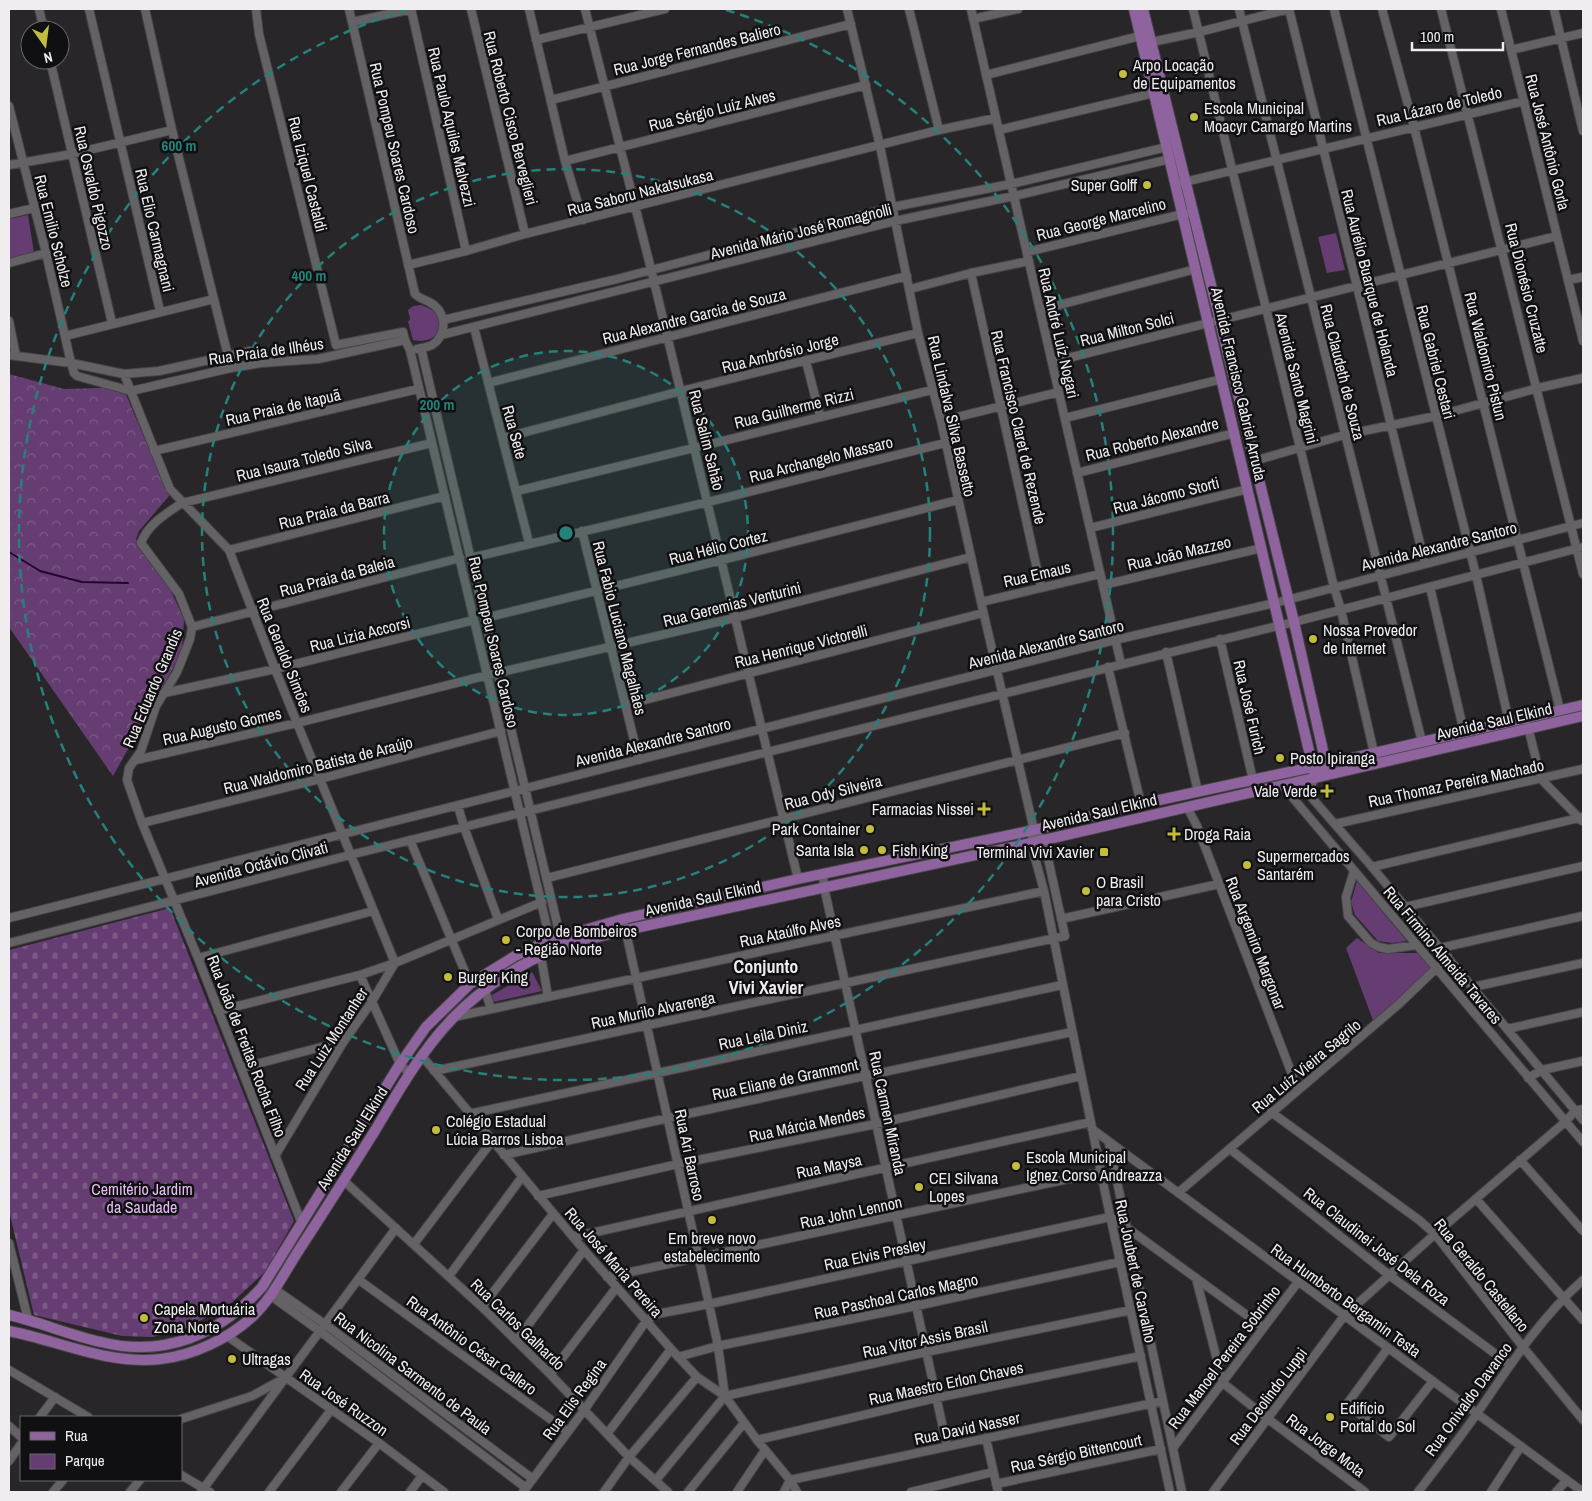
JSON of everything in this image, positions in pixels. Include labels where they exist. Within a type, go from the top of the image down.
[{"type":"main road","name":"Avenida Francisco Gabriel Arruda","points":[[1134,9],[1188,212],[1220,319],[1294,622],[1326,764]]},
{"type":"main road","name":"Avenida Francisco Gabriel Arruda","points":[[1143,9],[1144,41],[1154,93],[1167,147],[1175,159]]},
{"type":"main road","name":"Avenida Francisco Gabriel Arruda","points":[[1188,212],[1196,270],[1208,323],[1315,772]]},
{"type":"main road","name":"Avenida Saul Elkind","points":[[1326,764],[1375,758],[1422,742],[1583,705]]},
{"type":"main road","name":"Avenida Saul Elkind","points":[[9,1315],[115,1346],[143,1348],[173,1344],[200,1334],[214,1328],[242,1309],[262,1287],[400,1064],[426,1027],[470,984],[515,956],[560,936],[623,919],[798,879],[1034,830],[1141,804],[1253,780],[1315,772],[1583,716]]},
{"type":"main road","points":[[1315,772],[1326,764]]},
{"type":"main road","name":"Avenida Saul Elkind","points":[[9,1331],[27,1334],[97,1355],[135,1360],[175,1357],[190,1353],[227,1336],[253,1316],[274,1293],[410,1074],[433,1041],[453,1017],[485,990],[520,967],[561,947],[626,930],[1031,843],[1282,785],[1315,772]]},
{"type":"main road","points":[[1187,806],[1181,802],[1182,799],[1198,792]]},
{"type":"main road","points":[[1141,804],[1144,816]]},
{"type":"main road","points":[[541,956],[545,950],[558,944],[560,936]]},
{"type":"main road","points":[[515,956],[520,967]]},
{"type":"main road","points":[[297,1254],[298,1244],[304,1233],[302,1224]]},
{"type":"main road","points":[[227,1336],[224,1329],[225,1326],[242,1309]]},
{"type":"main road","points":[[9,1326],[25,1327],[28,1319]]},
{"type":"street","name":"Rua Elio Carmagnani","points":[[89,9],[160,311]]},
{"type":"street","points":[[145,9],[172,130],[231,368]]},
{"type":"street","name":"Rua Iziquel Castaldi","points":[[256,9],[259,34],[336,345],[404,336]]},
{"type":"street","name":"Rua Pompeu Soares Cardoso","points":[[349,9],[415,294],[435,306],[443,320]]},
{"type":"street","points":[[352,22],[411,9]]},
{"type":"street","name":"Rua Paulo Aquiles Malvezzi","points":[[411,9],[466,251]]},
{"type":"street","name":"Rua Roberto Cisco Berveglieri","points":[[471,9],[525,234]]},
{"type":"street","points":[[529,9],[565,161],[583,220]]},
{"type":"street","name":"Rua Salim Sahão","points":[[585,9],[668,336],[798,879]]},
{"type":"street","points":[[536,40],[665,9]]},
{"type":"street","name":"Rua Lindalva Silva Bassetto","points":[[847,9],[880,146],[918,333],[941,421],[980,602],[1034,830]]},
{"type":"street","points":[[909,9],[939,130]]},
{"type":"street","name":"Rua André Luíz Nogari","points":[[971,9],[1121,664]]},
{"type":"street","points":[[973,19],[1018,9]]},
{"type":"street","name":"Avenida Santo Magrini","points":[[1193,9],[1341,610],[1375,758]]},
{"type":"street","name":"Rua Claudeth de Souza","points":[[1239,9],[1422,742]]},
{"type":"street","points":[[986,75],[1144,41],[1199,32],[1289,9]]},
{"type":"street","name":"Rua Aurélio Buarque de Holanda","points":[[1289,9],[1425,564]]},
{"type":"street","name":"Rua Gabriel Cestari","points":[[1334,9],[1476,575],[1509,722]]},
{"type":"street","name":"Rua Waldomiro Pistun","points":[[1382,9],[1414,127],[1560,710]]},
{"type":"street","name":"Rua Dionésio Cruzatte","points":[[1442,9],[1572,526],[1580,548],[1583,574]]},
{"type":"street","name":"Rua José Antônio Gorla","points":[[1501,9],[1583,340]]},
{"type":"street","points":[[1554,9],[1583,131]]},
{"type":"street","name":"Rua Jorge Fernandes Baliero","points":[[551,100],[851,24]]},
{"type":"street","points":[[1511,50],[1583,33]]},
{"type":"street","name":"Rua Osvaldo Pigozzo","points":[[52,70],[112,323]]},
{"type":"street","name":"Rua Sérgio Luíz Alves","points":[[565,161],[866,85]]},
{"type":"street","points":[[999,130],[1154,93]]},
{"type":"street","name":"Rua Lázaro de Toledo","points":[[1181,183],[1524,101]]},
{"type":"street","name":"Rua Emilio Scholze","points":[[9,110],[46,254],[71,363]]},
{"type":"street","name":"Rua Saboru Nakatsukasa","points":[[408,266],[525,234],[635,208],[939,130],[996,118]]},
{"type":"street","points":[[9,164],[72,154],[172,130]]},
{"type":"street","name":"Avenida Mário José Romagnolli","points":[[443,320],[892,207],[1011,184],[1167,147]]},
{"type":"street","name":"Avenida Mário José Romagnolli","points":[[441,335],[895,221],[1175,159]]},
{"type":"street","points":[[9,214],[34,208]]},
{"type":"street","name":"Rua George Marcelino","points":[[1027,252],[1188,212]]},
{"type":"street","name":"Rua Milton Solci","points":[[1052,362],[1557,236]]},
{"type":"street","points":[[9,263],[46,254]]},
{"type":"street","points":[[910,289],[971,273],[1029,261]]},
{"type":"street","points":[[1040,310],[1196,270]]},
{"type":"street","name":"Rua Francisco Claret de Rezende","points":[[971,273],[1041,587]]},
{"type":"street","name":"Rua Alexandre Garcia de Souza","points":[[488,384],[668,336],[907,276]]},
{"type":"street","points":[[1568,280],[1583,277]]},
{"type":"street","points":[[65,336],[214,299]]},
{"type":"street","points":[[410,350],[434,344],[444,327],[443,320]]},
{"type":"street","points":[[9,321],[13,356],[71,363],[124,374],[159,371],[250,351]]},
{"type":"street","name":"Rua Sete","points":[[474,328],[529,543]]},
{"type":"street","name":"Rua Ambrósio Jorge","points":[[503,438],[681,391],[918,333]]},
{"type":"street","name":"Rua Pompeu Soares Cardoso","points":[[404,336],[410,350],[550,940]]},
{"type":"street","name":"Rua Praia de Ilhéus","points":[[131,391],[231,368],[261,363],[318,359],[404,336]]},
{"type":"street","name":"Rua Pompeu Soares Cardoso","points":[[421,348],[560,936]]},
{"type":"street","points":[[806,361],[820,416]]},
{"type":"street","points":[[71,363],[74,373],[78,376],[131,391]]},
{"type":"street","name":"Rua Geraldo Simões","points":[[124,374],[170,489],[229,550],[394,964]]},
{"type":"street","points":[[1065,418],[1222,378]]},
{"type":"street","points":[[1254,461],[1344,435],[1436,416],[1483,402],[1583,378]]},
{"type":"street","name":"Rua Praia de Itapuã","points":[[154,451],[418,390]]},
{"type":"street","name":"Rua Guilherme Rizzi","points":[[517,491],[932,390]]},
{"type":"street","points":[[941,421],[1059,392]]},
{"type":"street","name":"Rua Roberto Alexandre","points":[[1077,472],[1235,433]]},
{"type":"street","name":"Rua Isaura Toledo Silva","points":[[182,503],[432,443]]},
{"type":"street","name":"Rua Archangelo Massaro","points":[[470,558],[708,502],[945,443]]},
{"type":"street","name":"Rua Jácomo Storti","points":[[1090,528],[1248,489]]},
{"type":"street","name":"Rua Praia da Barra","points":[[229,550],[445,496]]},
{"type":"street","name":"Rua Hélio Cortez","points":[[485,618],[958,500]]},
{"type":"street","name":"Rua Eduardo Grandis","points":[[165,879],[127,780],[129,768],[142,751],[156,706],[177,672],[192,627],[179,594],[140,543],[144,533],[170,510],[182,503]]},
{"type":"street","name":"Avenida Alexandre Santoro","points":[[515,791],[1115,640],[1275,603],[1583,523]]},
{"type":"street","name":"Rua Fabio Luciano Magalhães","points":[[582,531],[639,760]]},
{"type":"street","name":"Rua João Mazzeo","points":[[1103,585],[1262,548]]},
{"type":"street","points":[[520,814],[1166,652],[1294,622],[1580,548]]},
{"type":"street","name":"Rua Geremias Venturini","points":[[498,673],[736,618],[971,557]]},
{"type":"street","name":"Rua Praia da Baleia","points":[[192,627],[460,558]]},
{"type":"street","name":"Rua Emaus","points":[[980,602],[1100,574]]},
{"type":"street","points":[[1430,587],[1464,732]]},
{"type":"street","name":"Rua Henrique Victorelli","points":[[625,705],[983,613]]},
{"type":"street","name":"Rua Lizia Accorsi","points":[[164,693],[275,669],[474,620]]},
{"type":"street","name":"Rua José Furich","points":[[1220,639],[1253,780]]},
{"type":"street","points":[[1166,652],[1198,792]]},
{"type":"street","points":[[1108,667],[1141,804]]},
{"type":"street","name":"Rua Augusto Gomes","points":[[136,760],[297,724],[498,673]]},
{"type":"street","points":[[1525,718],[1541,779],[1582,819]]},
{"type":"street","name":"Rua Waldomiro Batista de Araújo","points":[[142,823],[320,779],[501,731]]},
{"type":"street","name":"Rua Ody Silveira","points":[[547,878],[1125,733]]},
{"type":"street","name":"Rua Thomaz Pereira Machado","points":[[1335,824],[1583,769]]},
{"type":"street","name":"Rua Firmino Almeida Tavares","points":[[1315,772],[1309,792],[1312,798],[1542,1070],[1579,1110],[1583,1120]]},
{"type":"street","name":"Rua Firmino Almeida Tavares","points":[[1282,785],[1583,1142]]},
{"type":"street","name":"Avenida Octávio Clivati","points":[[9,918],[515,791]]},
{"type":"street","points":[[458,806],[464,828],[498,919]]},
{"type":"street","name":"Rua Argemiro Margonar","points":[[1187,806],[1197,826],[1298,1090]]},
{"type":"street","name":"Avenida Octávio Clivati","points":[[9,943],[350,855],[520,814]]},
{"type":"street","points":[[1372,867],[1582,819]]},
{"type":"street","points":[[1034,830],[1044,840],[1065,936],[1054,938]]},
{"type":"street","points":[[1031,843],[1034,830]]},
{"type":"street","points":[[410,840],[470,984]]},
{"type":"street","name":"Rua Joubert de Carvalho","points":[[1031,843],[1044,891],[1110,1217],[1170,1492]]},
{"type":"street","points":[[1405,907],[1583,866]]},
{"type":"street","points":[[1354,871],[1346,897],[1348,916],[1371,943],[1379,947],[1388,949],[1417,945]]},
{"type":"street","name":"Rua Carmen Miranda","points":[[823,874],[824,887],[946,1446]]},
{"type":"street","name":"Rua João de Freitas Rocha Filho","points":[[165,879],[242,1068],[302,1224]]},
{"type":"street","points":[[1061,919],[1219,884]]},
{"type":"street","name":"Rua Ataúlfo Alves","points":[[453,1017],[1044,891]]},
{"type":"street","points":[[1050,920],[1057,901]]},
{"type":"street","points":[[218,1011],[360,975],[394,964],[542,902]]},
{"type":"street","points":[[198,958],[373,911]]},
{"type":"street","points":[[1440,948],[1583,916]]},
{"type":"street","name":"Rua Ari Barroso","points":[[623,919],[718,1346],[725,1396]]},
{"type":"street","name":"Rua Murilo Alvarenga","points":[[434,1072],[1054,938]]},
{"type":"street","points":[[541,956],[548,997]]},
{"type":"street","name":"Rua Luíz Vieira Sagrilo","points":[[1178,1192],[1399,1004],[1448,957]]},
{"type":"street","points":[[1473,987],[1583,963]]},
{"type":"street","name":"Rua Luiz Montanher","points":[[275,1156],[344,1041],[394,964]]},
{"type":"street","points":[[360,975],[400,1064],[410,1074]]},
{"type":"street","name":"Rua Leila Diniz","points":[[469,1114],[1062,985]]},
{"type":"street","points":[[485,990],[491,1009]]},
{"type":"street","points":[[1507,1029],[1583,1012]]},
{"type":"street","name":"Rua Eliane de Grammont","points":[[504,1155],[1072,1032]]},
{"type":"street","points":[[242,1068],[344,1041]]},
{"type":"street","name":"Rua José Maria Pereira","points":[[422,1056],[607,1278],[671,1349],[698,1376],[725,1396],[757,1440],[790,1480],[797,1492]]},
{"type":"street","points":[[1528,1078],[1542,1070],[1583,1061]]},
{"type":"street","name":"Rua Márcia Mendes","points":[[538,1196],[678,1164],[876,1124],[1081,1076]]},
{"type":"street","name":"Rua Deolindo Luppi","points":[[1213,1492],[1344,1316],[1435,1234],[1579,1110]]},
{"type":"street","name":"Rua Geraldo Castellano","points":[[1271,1112],[1419,1220],[1435,1234],[1583,1420]]},
{"type":"street","name":"Rua Humberto Bergamin Testa","points":[[1091,1126],[1109,1143],[1583,1492]]},
{"type":"street","name":"Rua Maysa","points":[[573,1237],[886,1168],[1091,1126]]},
{"type":"street","points":[[414,1244],[492,1141]]},
{"type":"street","name":"Rua Joubert de Carvalho","points":[[1109,1143],[1182,1492]]},
{"type":"street","name":"Rua Claudinei José Dela Roza","points":[[1230,1149],[1389,1275],[1509,1364]]},
{"type":"street","points":[[1114,1167],[1122,1157],[1127,1155]]},
{"type":"street","points":[[1520,1160],[1583,1230]]},
{"type":"street","name":"Rua John Lennon","points":[[607,1278],[1101,1172]]},
{"type":"street","points":[[449,1276],[522,1177]]},
{"type":"street","name":"Rua Carlos Galhardo","points":[[344,1181],[517,1340],[629,1457],[668,1492]]},
{"type":"street","points":[[1476,1200],[1583,1320]]},
{"type":"street","points":[[482,1307],[554,1214]]},
{"type":"street","points":[[1110,1217],[1126,1226],[1263,1327]]},
{"type":"street","name":"Rua Elvis Presley","points":[[646,1321],[657,1314],[1110,1217]]},
{"type":"street","points":[[182,1475],[205,1491],[263,1408],[396,1228]]},
{"type":"street","points":[[9,1243],[28,1319]]},
{"type":"street","points":[[517,1340],[584,1250]]},
{"type":"street","name":"Rua Paschoal Carlos Magno","points":[[678,1356],[1120,1262]]},
{"type":"street","points":[[1196,1278],[1222,1383]]},
{"type":"street","name":"Rua Antônio César Callero","points":[[359,1280],[568,1432]]},
{"type":"street","name":"Rua Onivaldo Davanco","points":[[1418,1492],[1477,1413],[1509,1364],[1564,1297],[1583,1280]]},
{"type":"street","name":"Rua Manoel Pereira Sobrinho","points":[[1173,1448],[1298,1282]]},
{"type":"street","points":[[550,1374],[616,1288]]},
{"type":"street","name":"Rua Nicolina Sarmento de Paula","points":[[274,1293],[533,1479]]},
{"type":"street","name":"Rua Vítor Assis Brasil","points":[[725,1396],[1131,1310]]},
{"type":"street","name":"Rua Elis Regina","points":[[524,1490],[568,1432],[646,1321]]},
{"type":"street","name":"Rua Nicolina Sarmento de Paula","points":[[323,1329],[524,1490]]},
{"type":"street","name":"Rua José Ruzzon","points":[[227,1336],[444,1492]]},
{"type":"street","points":[[1388,1348],[1347,1404],[1389,1437],[1433,1382]]},
{"type":"street","points":[[607,1434],[671,1349]]},
{"type":"street","name":"Rua Maestro Erlon Chaves","points":[[757,1440],[936,1398],[1141,1356]]},
{"type":"street","points":[[10,1372],[86,1416]]},
{"type":"street","points":[[604,1492],[629,1457],[698,1376]]},
{"type":"street","points":[[185,1418],[252,1396],[285,1378]]},
{"type":"street","name":"Rua Jorge Mota","points":[[1222,1383],[1366,1492]]},
{"type":"street","points":[[252,1396],[263,1408]]},
{"type":"street","points":[[656,1480],[725,1396]]},
{"type":"street","points":[[41,1416],[55,1398]]},
{"type":"street","name":"Rua David Nasser","points":[[790,1480],[1163,1401]]},
{"type":"street","points":[[269,1492],[331,1410]]},
{"type":"street","points":[[688,1492],[744,1423]]},
{"type":"street","points":[[9,1426],[20,1436]]},
{"type":"street","points":[[986,1438],[998,1492]]},
{"type":"street","points":[[341,1492],[379,1444]]},
{"type":"street","points":[[9,1461],[20,1445]]},
{"type":"street","points":[[1491,1492],[1521,1446]]},
{"type":"street","name":"Rua Sérgio Bittencourt","points":[[996,1484],[1161,1449]]},
{"type":"street","points":[[737,1492],[765,1450]]},
{"type":"street","points":[[911,1492],[993,1472]]},
{"type":"street","points":[[410,1492],[422,1476]]},
{"type":"street","points":[[784,1492],[790,1480]]},
{"type":"street","points":[[1556,1492],[1567,1480]]},
{"type":"street","points":[[54,1492],[62,1481]]},
{"type":"street","points":[[130,1492],[139,1481]]},
{"type":"green space","points":[[28,215],[34,253],[9,259],[9,219]]},
{"type":"green space","points":[[1336,233],[1345,270],[1327,273],[1318,237]]},
{"type":"green space","points":[[421,305],[436,314],[439,321],[437,334],[423,341],[413,340],[408,322],[410,319],[408,310],[413,306]]},
{"type":"green space","points":[[9,374],[64,389],[101,388],[124,390],[169,496],[139,531],[136,539],[170,589],[184,619],[182,652],[113,776],[9,627]]},
{"type":"green space","points":[[1357,881],[1407,941],[1392,943],[1378,941],[1355,915],[1351,902]]},
{"type":"green space","name":"Cemitério Jardim da Saudade","points":[[170,908],[294,1221],[265,1272],[228,1306],[179,1332],[151,1337],[122,1336],[34,1315],[9,1211],[9,950]]},
{"type":"green space","points":[[1357,938],[1379,953],[1419,953],[1432,969],[1374,1023],[1346,948]]},
{"type":"green space","points":[[532,972],[542,991],[493,1002],[492,995]]},
{"type":"waterway","points":[[9,552],[40,571],[82,582],[128,583]]},
{"type":"place","name":"Arpo Locação de Equipamentos","points":[[1123,74]]},
{"type":"place","name":"Escola Municipal Moacyr Camargo Martins","points":[[1194,117]]},
{"type":"place","name":"Super Golff","points":[[1147,185]]},
{"type":"place","name":"Nossa Provedor de Internet","points":[[1313,639]]},
{"type":"place","name":"Posto Ipiranga","points":[[1280,758]]},
{"type":"place","name":"Vale Verde","points":[[1327,791]]},
{"type":"place","name":"Farmacias Nissei","points":[[984,809]]},
{"type":"place","name":"Park Container","points":[[870,829]]},
{"type":"place","name":"Droga Raia","points":[[1174,834]]},
{"type":"place","name":"Santa Isla","points":[[864,850]]},
{"type":"place","name":"Fish King","points":[[882,850]]},
{"type":"place","name":"Terminal Vivi Xavier","points":[[1104,852]]},
{"type":"place","name":"Supermercados Santarém","points":[[1247,865]]},
{"type":"place","name":"O Brasil para Cristo","points":[[1086,891]]},
{"type":"place","name":"Corpo de Bombeiros - Região Norte","points":[[506,940]]},
{"type":"place","name":"Burger King","points":[[448,977]]},
{"type":"place","name":"Colégio Estadual Lúcia Barros Lisboa","points":[[436,1130]]},
{"type":"place","name":"Escola Municipal Ignez Corso Andreazza","points":[[1016,1166]]},
{"type":"place","name":"CEI Silvana Lopes","points":[[919,1187]]},
{"type":"place","name":"Em breve novo estabelecimento","points":[[712,1220]]},
{"type":"place","name":"Capela Mortuária Zona Norte","points":[[144,1318]]},
{"type":"place","name":"Ultragas","points":[[232,1359]]},
{"type":"place","name":"Edifício Portal do Sol","points":[[1330,1417]]},
{"type":"district","name":"Conjunto Vivi Xavier","points":[[766,976]]}]
